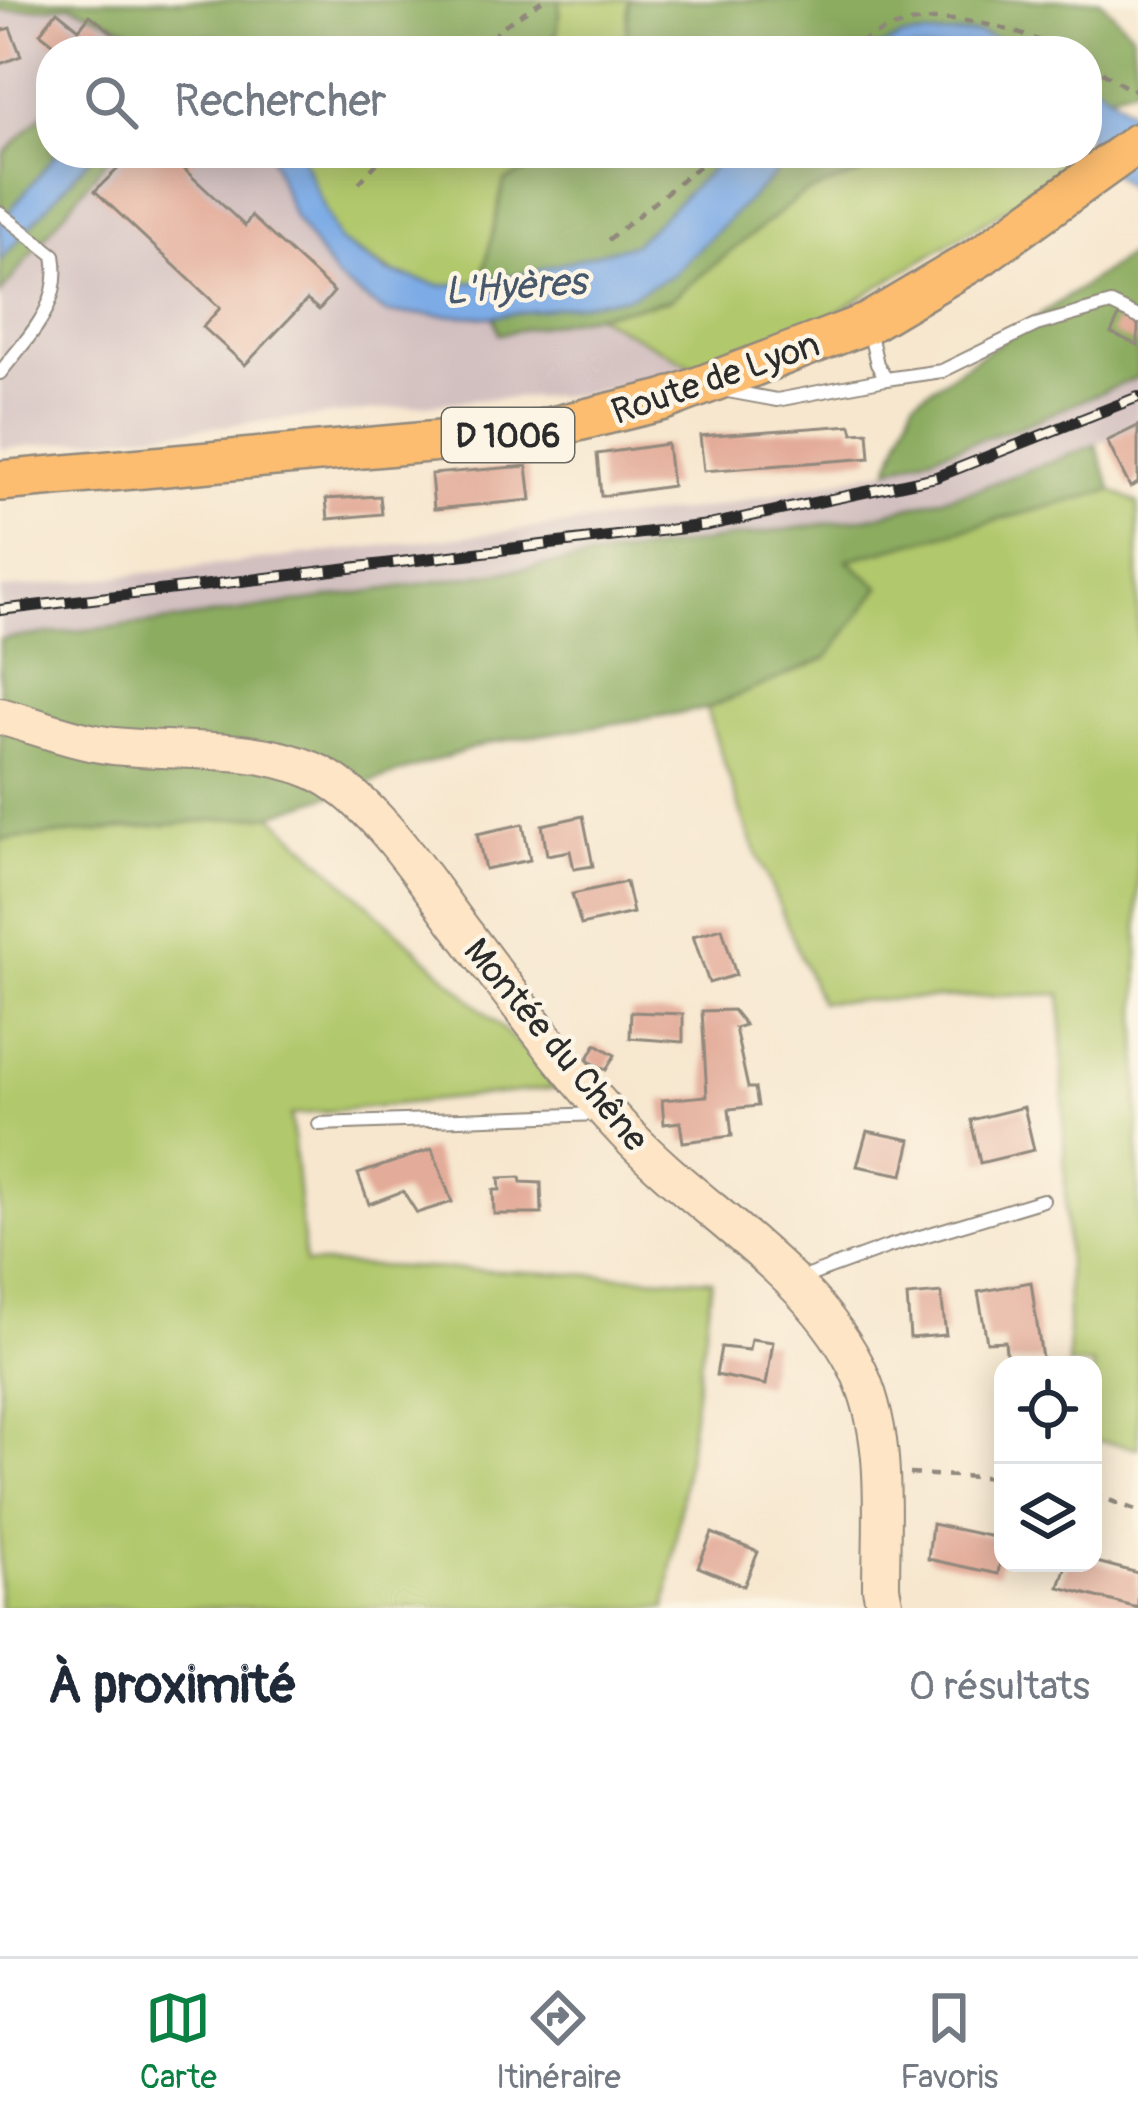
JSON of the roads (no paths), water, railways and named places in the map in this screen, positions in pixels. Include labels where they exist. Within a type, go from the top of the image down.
[{"type":"main road","name":"Route de Lyon","points":[[0,481],[528,433],[619,412],[868,323],[981,256],[1138,143]]},
{"type":"street","name":"Montée du Chêne","points":[[0,716],[108,746],[262,756],[314,770],[353,798],[394,841],[626,1134],[790,1282],[841,1338],[859,1371],[881,1446],[885,1608]]},
{"type":"lane","points":[[0,213],[54,255],[58,281],[45,315],[0,374]]},
{"type":"lane","points":[[702,386],[777,400],[942,370],[1036,325],[1111,304],[1138,317]]},
{"type":"lane","points":[[868,323],[877,364],[886,379]]},
{"type":"lane","points":[[319,1124],[609,1114]]},
{"type":"lane","points":[[790,1282],[886,1247],[1043,1200]]},
{"type":"water","points":[[978,33],[987,36],[921,36]]},
{"type":"water","points":[[1102,89],[1138,117],[1138,198],[1102,163]]},
{"type":"water","points":[[45,168],[81,168],[0,261],[0,223]]},
{"type":"water","name":"L'Hyères","points":[[275,168],[307,168],[339,241],[388,272],[443,286],[523,274],[634,244],[713,168],[781,168],[672,275],[628,297],[490,317],[386,313],[337,279],[294,217]]},
{"type":"railway","points":[[0,610],[709,525],[936,477],[1138,397]]}]
